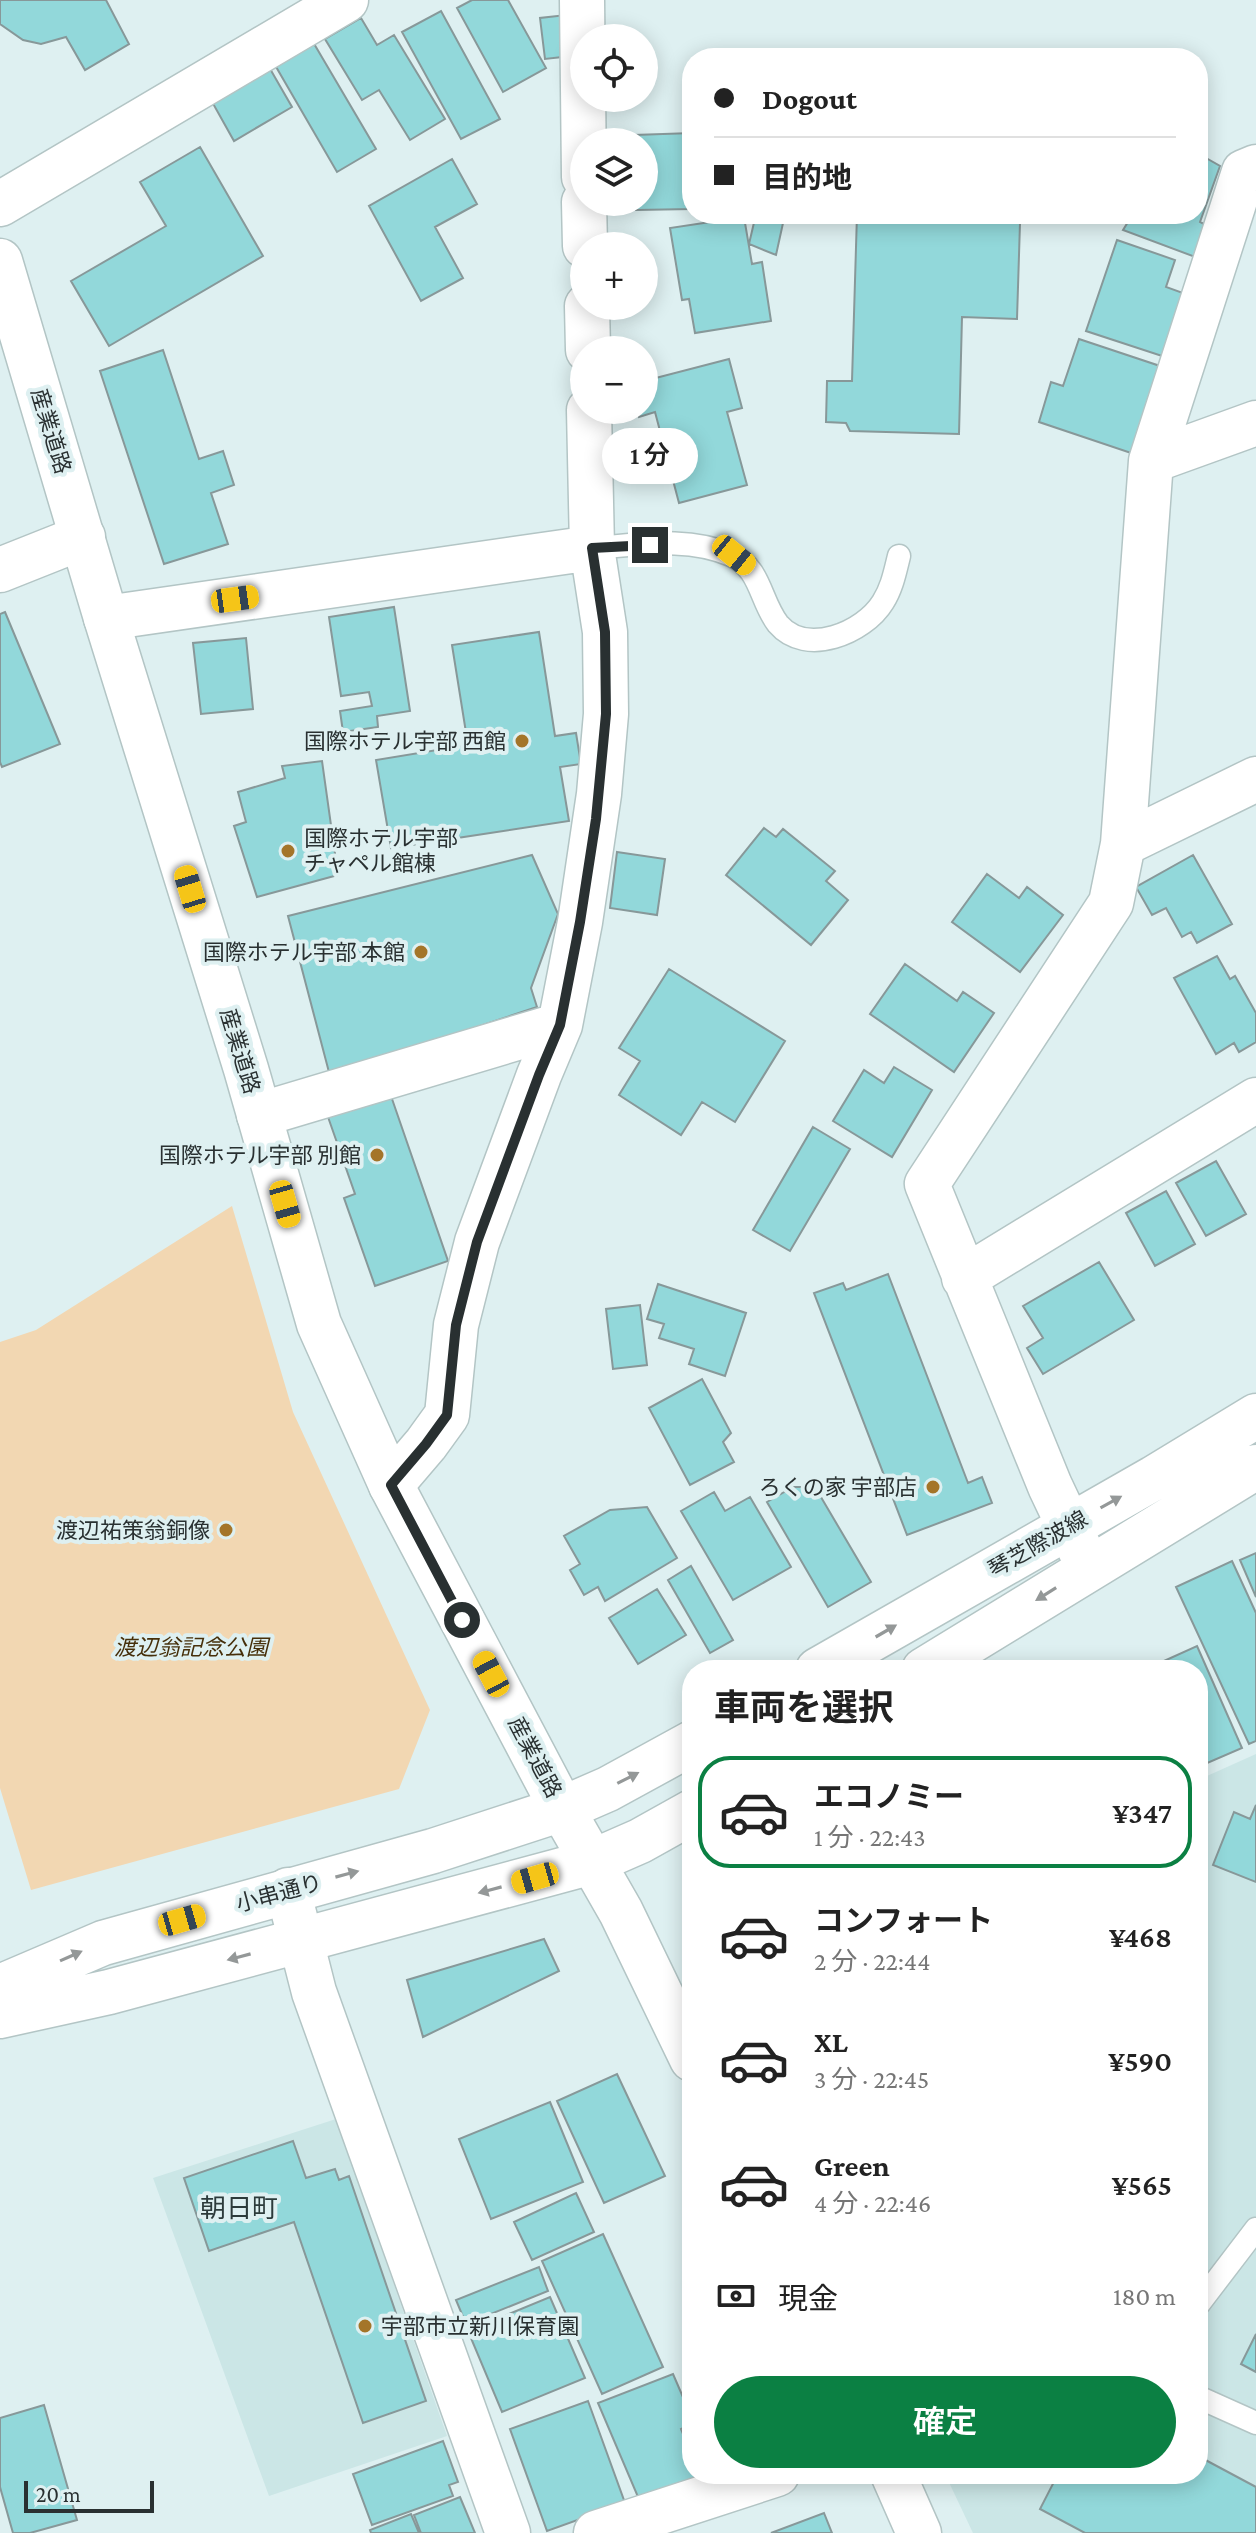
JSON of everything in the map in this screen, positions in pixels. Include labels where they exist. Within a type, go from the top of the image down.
[{"type":"street","points":[[0,204],[346,0]]},
{"type":"street","points":[[582,0],[583,128]]},
{"type":"street","points":[[1089,1568],[1068,1526],[927,1184],[1111,903],[1123,844],[1151,461],[1244,172],[1256,167]]},
{"type":"street","name":"産業道路","points":[[0,261],[259,1115],[319,1324],[391,1485],[562,1809]]},
{"type":"street","points":[[1151,461],[1256,423]]},
{"type":"street","points":[[391,1485],[447,1415],[456,1325],[477,1242],[560,1025],[580,922],[595,822],[606,714],[605,632],[592,548],[589,424]]},
{"type":"street","points":[[0,570],[83,537]]},
{"type":"street","points":[[106,618],[592,548]]},
{"type":"street","points":[[1123,844],[1256,779]]},
{"type":"street","points":[[259,1115],[560,1025]]},
{"type":"street","points":[[964,1278],[1256,1100]]},
{"type":"street","name":"琴芝際波線","points":[[835,1660],[1154,1478],[1256,1416]]},
{"type":"street","name":"琴芝際波線","points":[[940,1660],[1256,1467]]},
{"type":"street","points":[[682,1748],[608,1789],[562,1809],[621,1912],[682,2038]]},
{"type":"street","name":"小串通り","points":[[0,1987],[103,1943],[433,1851],[562,1809]]},
{"type":"street","points":[[0,2016],[109,1992],[592,1862],[640,1841],[682,1818]]},
{"type":"street","points":[[288,1890],[314,1992],[508,2533]]},
{"type":"street","points":[[596,2533],[746,2484]]},
{"type":"street","points":[[897,2484],[919,2533]]},
{"type":"lane","points":[[592,548],[679,543],[734,555],[750,569],[762,587],[779,626],[801,638],[822,640],[846,634],[864,623],[882,604],[892,584],[899,556]]},
{"type":"lane","points":[[1208,2292],[1256,2229]]},
{"type":"lane","points":[[1208,2401],[1256,2423]]},
{"type":"shaded area","points":[[1256,1754],[1256,2533],[973,2533],[950,2484],[1208,2484],[1208,1776]]},
{"type":"shaded area","points":[[336,2119],[447,2436],[269,2496],[153,2178]]},
{"type":"green space","name":"渡辺翁記念公園","points":[[232,1206],[293,1412],[430,1710],[399,1789],[31,1890],[0,1788],[0,1342],[36,1330]]},
{"type":"building","points":[[0,0],[106,0],[129,44],[85,70],[66,37],[41,44],[23,40],[0,24]]},
{"type":"building","points":[[472,0],[508,0],[546,68],[503,92],[457,8]]},
{"type":"building","points":[[441,11],[500,119],[461,139],[402,32]]},
{"type":"building","points":[[566,15],[570,56],[545,59],[540,18]]},
{"type":"building","points":[[361,18],[377,45],[394,35],[445,119],[410,140],[379,90],[362,100],[325,39]]},
{"type":"building","points":[[313,42],[376,149],[337,172],[275,65]]},
{"type":"building","points":[[269,67],[292,107],[234,141],[211,100]]},
{"type":"building","points":[[682,133],[682,209],[658,210],[658,134]]},
{"type":"building","points":[[200,147],[263,256],[109,346],[71,281],[166,226],[140,182]]},
{"type":"building","points":[[452,159],[477,204],[435,227],[463,278],[421,301],[369,206]]},
{"type":"building","points":[[1208,159],[1220,166],[1208,200]]},
{"type":"building","points":[[697,224],[745,224],[752,264],[762,262],[771,321],[695,333],[689,299],[682,300],[670,228]]},
{"type":"building","points":[[754,224],[783,224],[776,255],[749,244]]},
{"type":"building","points":[[857,224],[1020,224],[1017,319],[962,317],[959,434],[850,431],[846,423],[826,422],[827,381],[852,381]]},
{"type":"building","points":[[1127,224],[1204,224],[1210,227],[1198,258],[1123,230]]},
{"type":"building","points":[[1117,240],[1175,260],[1166,287],[1183,293],[1162,356],[1086,331]]},
{"type":"building","points":[[1079,339],[1160,366],[1131,453],[1039,422],[1051,382],[1063,386]]},
{"type":"building","points":[[163,350],[199,459],[223,451],[234,485],[211,493],[228,544],[164,564],[100,371]]},
{"type":"building","points":[[729,359],[742,408],[727,412],[747,485],[679,503],[658,423],[658,377]]},
{"type":"building","points":[[394,607],[410,711],[377,716],[378,727],[343,732],[340,711],[372,706],[369,692],[341,696],[329,617]]},
{"type":"building","points":[[5,612],[60,744],[2,767],[0,614]]},
{"type":"building","name":"国際ホテル宇部 西館","points":[[539,632],[555,736],[576,733],[581,764],[560,767],[569,821],[391,848],[376,760],[468,745],[452,645]]},
{"type":"building","points":[[246,638],[253,709],[201,714],[193,643]]},
{"type":"building","name":"国際ホテル宇部 チャペル館棟","points":[[322,761],[338,875],[257,897],[234,826],[246,822],[238,792],[285,778],[282,766]]},
{"type":"building","points":[[764,828],[776,837],[783,829],[835,871],[826,881],[848,900],[811,945],[726,875]]},
{"type":"building","points":[[617,852],[665,859],[657,915],[610,908]]},
{"type":"building","name":"国際ホテル宇部 本館","points":[[532,855],[558,914],[531,988],[537,1007],[330,1076],[288,916]]},
{"type":"building","points":[[1193,855],[1232,924],[1197,943],[1191,932],[1182,937],[1166,908],[1152,915],[1136,887]]},
{"type":"building","points":[[987,874],[1019,898],[1027,887],[1063,915],[1020,972],[952,922]]},
{"type":"building","points":[[1217,956],[1230,979],[1235,976],[1256,1013],[1256,1042],[1239,1052],[1234,1043],[1216,1054],[1174,978]]},
{"type":"building","points":[[905,964],[957,1001],[963,992],[994,1013],[954,1072],[870,1014]]},
{"type":"building","points":[[669,969],[785,1041],[735,1122],[702,1102],[681,1135],[619,1095],[640,1061],[619,1048]]},
{"type":"building","points":[[894,1067],[932,1090],[892,1157],[833,1121],[864,1070],[884,1083]]},
{"type":"building","name":"国際ホテル宇部 別館","points":[[391,1096],[448,1261],[375,1286],[344,1198],[355,1194],[328,1117]]},
{"type":"building","points":[[813,1127],[850,1149],[790,1251],[753,1230]]},
{"type":"building","points":[[1216,1161],[1246,1214],[1206,1236],[1176,1183]]},
{"type":"building","points":[[1166,1191],[1195,1244],[1155,1266],[1126,1213]]},
{"type":"building","points":[[1099,1262],[1134,1320],[1043,1374],[1027,1348],[1043,1338],[1023,1306]]},
{"type":"building","points":[[888,1274],[968,1483],[982,1477],[992,1503],[907,1535],[814,1293],[843,1283],[846,1290]]},
{"type":"building","points":[[658,1284],[746,1313],[725,1376],[689,1364],[694,1349],[659,1338],[664,1324],[647,1319]]},
{"type":"building","points":[[640,1305],[647,1365],[613,1369],[606,1309]]},
{"type":"building","points":[[702,1379],[731,1433],[723,1442],[734,1462],[690,1485],[649,1408]]},
{"type":"building","points":[[793,1487],[815,1487],[871,1582],[828,1607],[767,1502]]},
{"type":"building","points":[[714,1492],[725,1511],[750,1497],[791,1567],[733,1600],[681,1511]]},
{"type":"building","points":[[647,1507],[677,1558],[605,1601],[598,1587],[584,1595],[570,1570],[580,1564],[564,1536],[610,1510]]},
{"type":"building","points":[[1256,1553],[1256,1597],[1240,1560]]},
{"type":"building","points":[[1232,1561],[1256,1613],[1256,1741],[1249,1744],[1176,1587]]},
{"type":"building","points":[[691,1566],[733,1640],[710,1653],[668,1580]]},
{"type":"building","points":[[657,1589],[686,1635],[638,1664],[609,1618]]},
{"type":"building","points":[[1197,1646],[1203,1660],[1166,1660]]},
{"type":"building","points":[[1208,1671],[1242,1748],[1208,1763]]},
{"type":"building","points":[[1256,1805],[1256,1882],[1213,1865],[1234,1812],[1250,1819]]},
{"type":"building","points":[[544,1939],[559,1971],[423,2037],[407,1980]]},
{"type":"building","points":[[617,2074],[665,2176],[604,2203],[557,2101]]},
{"type":"building","points":[[550,2102],[583,2182],[491,2219],[459,2139]]},
{"type":"building","name":"宇部市立新川保育園","points":[[293,2141],[306,2178],[335,2169],[339,2180],[349,2176],[426,2401],[363,2423],[294,2222],[209,2251],[184,2178]]},
{"type":"building","points":[[576,2193],[594,2232],[532,2260],[514,2222]]},
{"type":"building","points":[[603,2234],[663,2367],[602,2394],[542,2261]]},
{"type":"building","points":[[539,2267],[548,2291],[466,2324],[456,2300]]},
{"type":"building","points":[[550,2297],[585,2378],[502,2412],[468,2331]]},
{"type":"building","points":[[1256,2334],[1256,2372],[1241,2364]]},
{"type":"building","points":[[673,2374],[682,2395],[682,2484],[690,2484],[641,2504],[598,2403]]},
{"type":"building","points":[[588,2401],[625,2503],[547,2531],[510,2429]]},
{"type":"building","points":[[44,2405],[77,2520],[30,2533],[13,2533],[0,2487],[0,2418]]},
{"type":"building","points":[[443,2441],[458,2482],[449,2485],[453,2496],[372,2525],[353,2474]]},
{"type":"building","points":[[1208,2461],[1256,2487],[1256,2533],[1085,2533],[1040,2509],[1053,2484],[1208,2484]]},
{"type":"building","points":[[460,2497],[475,2533],[421,2533],[414,2515]]},
{"type":"building","points":[[824,2513],[832,2533],[771,2533]]},
{"type":"building","points":[[411,2514],[419,2533],[371,2533],[370,2530]]},
{"type":"place","name":"国際ホテル宇部 西館","points":[[522,741]]},
{"type":"place","name":"国際ホテル宇部 チャペル館棟","points":[[288,851]]},
{"type":"place","name":"国際ホテル宇部 本館","points":[[421,952]]},
{"type":"place","name":"国際ホテル宇部 別館","points":[[377,1155]]},
{"type":"place","name":"ろくの家 宇部店","points":[[933,1487]]},
{"type":"place","name":"渡辺祐策翁銅像","points":[[226,1530]]},
{"type":"place","name":"宇部市立新川保育園","points":[[365,2326]]},
{"type":"district","name":"朝日町","points":[[239,2208]]},
{"type":"route","points":[[462,1620],[391,1485],[447,1415],[456,1325],[477,1242],[560,1025],[596,819],[606,714],[605,632],[592,548],[650,545]]}]
